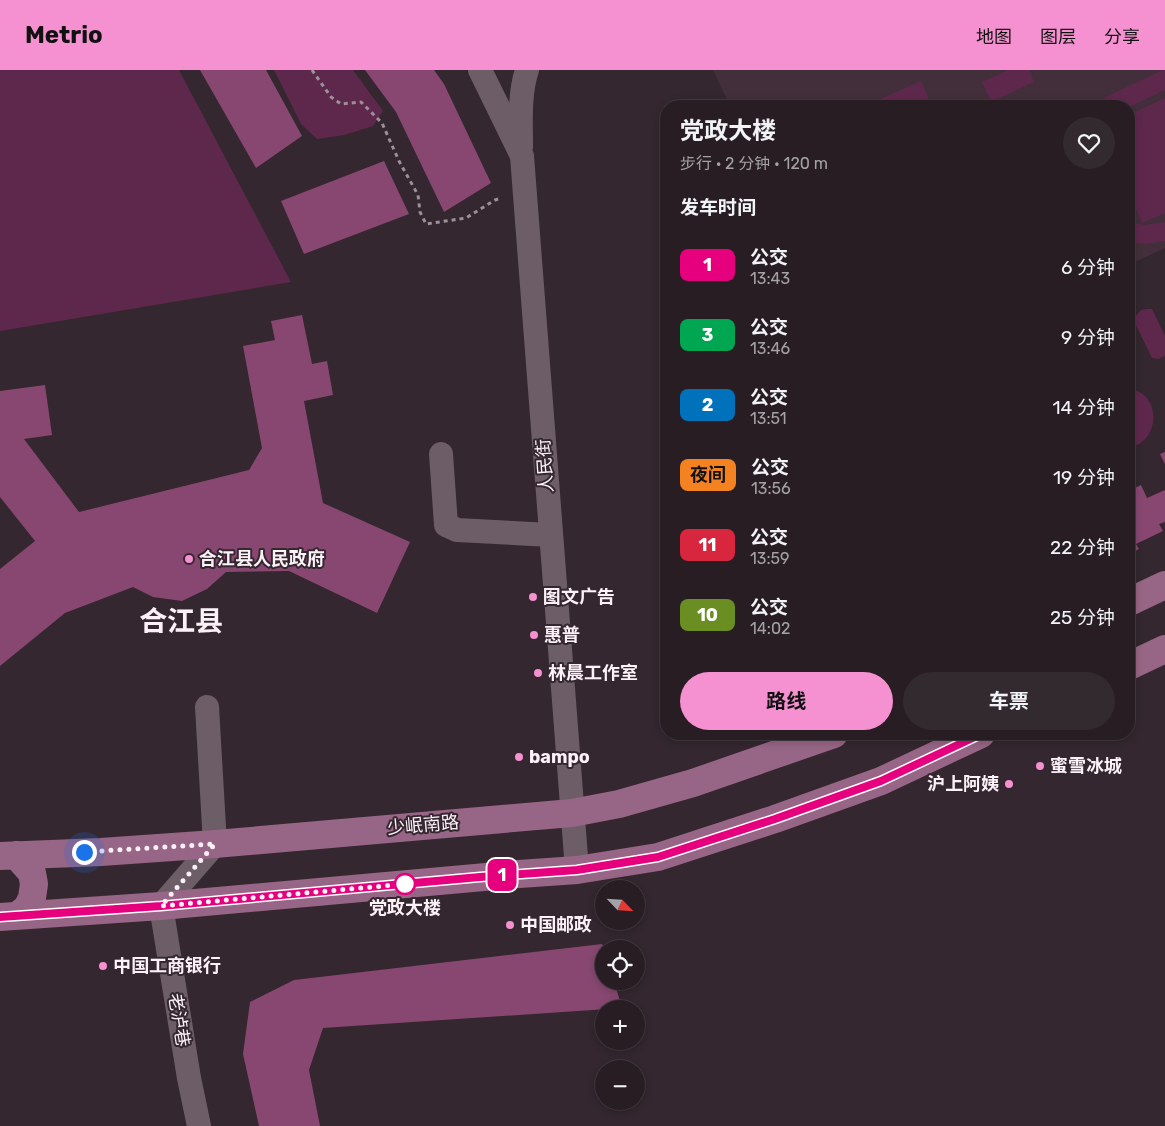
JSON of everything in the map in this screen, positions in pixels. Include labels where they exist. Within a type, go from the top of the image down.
[{"type":"main road","points":[[1135,599],[1165,585]]},
{"type":"main road","points":[[1135,663],[1165,649]]},
{"type":"main road","name":"少岷南路","points":[[8,855],[102,852],[215,844],[572,813],[619,804],[693,783],[817,740]]},
{"type":"main road","points":[[8,917],[161,906],[577,870],[658,857],[775,819],[881,781],[968,740]]},
{"type":"main road","points":[[8,855],[32,873],[34,884],[32,898],[27,908],[8,917]]},
{"type":"street","name":"人民街","points":[[480,70],[522,156],[577,870]]},
{"type":"street","points":[[522,156],[520,118],[523,84],[527,70]]},
{"type":"street","points":[[441,454],[446,525],[457,530],[551,534]]},
{"type":"street","points":[[161,906],[215,844],[207,708]]},
{"type":"street","name":"老泸巷","points":[[161,906],[189,1078],[199,1126]]},
{"type":"path","points":[[312,70],[331,97],[341,104],[361,102],[382,123],[399,161],[418,195],[420,212],[426,224],[466,218],[495,200],[524,191]]},
{"type":"shaded area","points":[[0,70],[179,70],[291,282],[0,331]]},
{"type":"shaded area","points":[[274,70],[353,70],[383,111],[373,126],[344,135],[317,139],[301,124]]},
{"type":"shaded area","points":[[713,70],[1165,70],[1165,248],[1135,262],[1135,100],[727,100]]},
{"type":"shaded area","points":[[1009,70],[1029,70],[1034,82],[995,100],[990,100],[982,82]]},
{"type":"shaded area","points":[[1165,70],[1165,90],[1135,104],[1135,100],[1103,100]]},
{"type":"shaded area","points":[[921,81],[929,100],[878,100]]},
{"type":"shaded area","points":[[1165,98],[1165,213],[1142,223],[1135,207],[1135,112]]},
{"type":"shaded area","points":[[1165,222],[1165,241],[1145,244],[1135,243],[1135,223],[1145,225]]},
{"type":"shaded area","points":[[1152,309],[1165,336],[1165,356],[1158,359],[1152,358],[1135,323],[1135,317],[1141,310]]},
{"type":"shaded area","points":[[1135,391],[1140,392],[1147,399],[1152,408],[1153,418],[1152,428],[1147,437],[1135,445]]},
{"type":"building","points":[[200,70],[266,70],[302,136],[256,168]]},
{"type":"building","points":[[365,70],[434,70],[444,84],[491,183],[444,212],[396,112]]},
{"type":"building","points":[[384,161],[409,214],[304,254],[281,201]]},
{"type":"building","points":[[302,315],[312,364],[327,361],[333,395],[304,401],[323,503],[410,542],[377,613],[289,571],[226,572],[207,589],[182,601],[153,597],[133,587],[65,613],[0,666],[0,569],[35,541],[0,497],[0,391],[45,385],[52,435],[24,439],[79,512],[249,470],[262,448],[243,346],[275,340],[271,321]]},
{"type":"building","points":[[1165,452],[1165,464],[1160,454]]},
{"type":"building","points":[[1141,485],[1147,498],[1165,490],[1165,522],[1159,524],[1163,531],[1136,544],[1139,549],[1135,551],[1135,488]]},
{"type":"building","points":[[595,945],[595,990],[617,990],[620,1000],[595,1000],[595,1010],[323,1028],[309,1070],[320,1126],[259,1126],[243,1054],[250,1002],[294,980]]},
{"type":"bus line","name":"1","points":[[0,917],[161,906],[577,870],[658,857],[775,819],[881,781],[968,740]]},
{"type":"place","name":"合江县人民政府","points":[[189,559]]},
{"type":"place","name":"图文广告","points":[[533,597]]},
{"type":"place","name":"惠普","points":[[534,635]]},
{"type":"place","name":"林晨工作室","points":[[538,673]]},
{"type":"place","name":"bampo","points":[[519,757]]},
{"type":"place","name":"蜜雪冰城","points":[[1040,766]]},
{"type":"place","name":"沪上阿姨","points":[[1009,784]]},
{"type":"place","name":"党政大楼","points":[[405,884]]},
{"type":"place","name":"中国邮政","points":[[510,925]]},
{"type":"place","name":"中国工商银行","points":[[103,966]]},
{"type":"district","name":"合江县","points":[[181,621]]},
{"type":"route","points":[[84,852],[215,844],[161,906],[405,884]]}]
